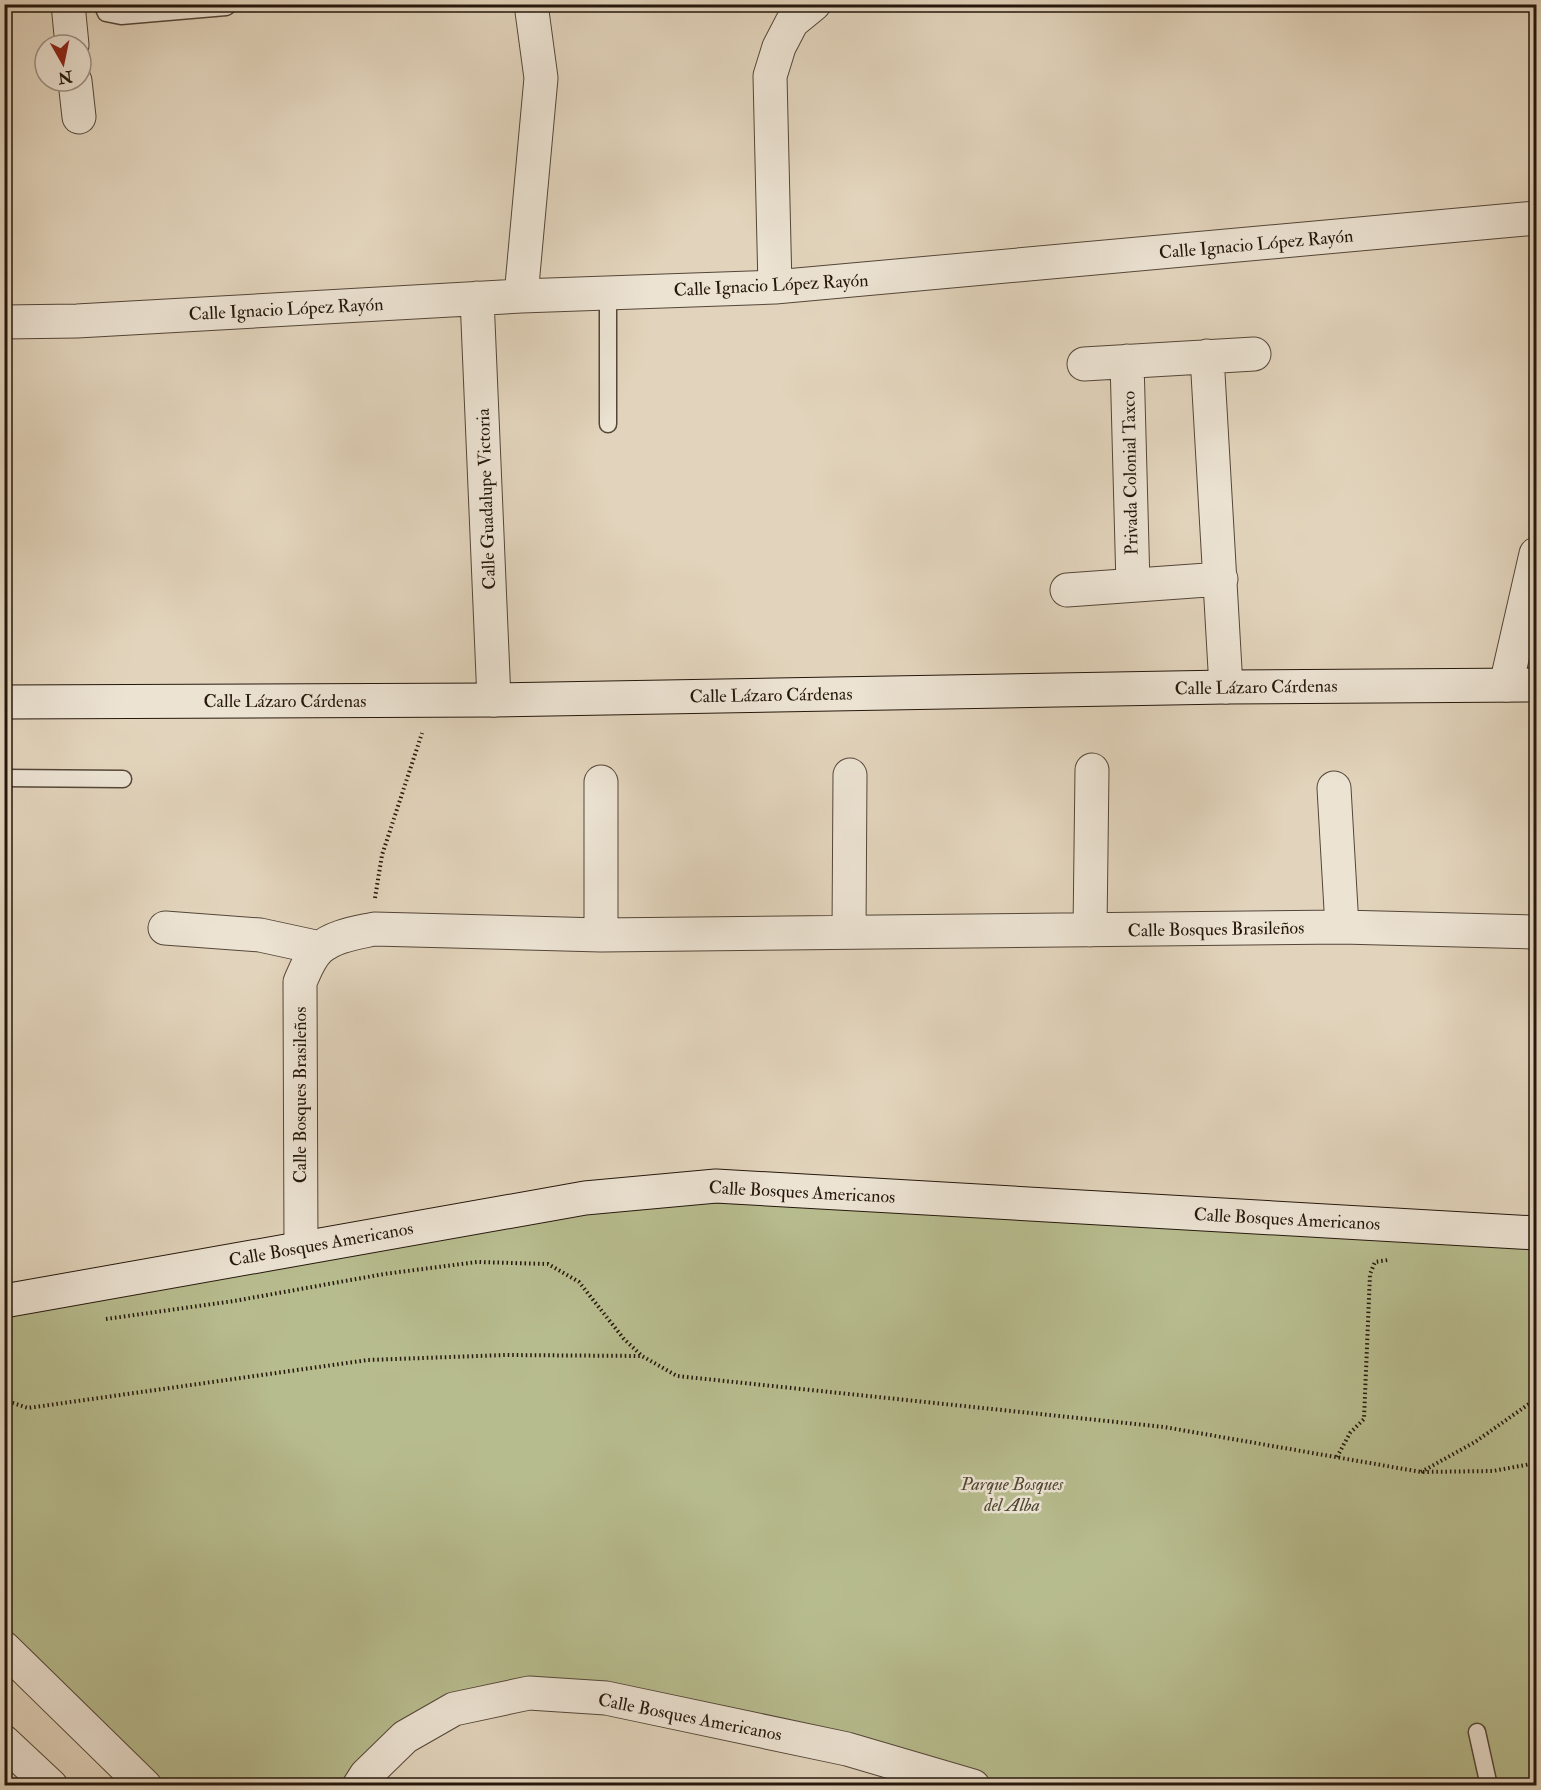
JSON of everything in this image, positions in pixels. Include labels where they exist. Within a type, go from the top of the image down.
[{"type":"street","points":[[68,4],[71,33]]},
{"type":"street","points":[[521,296],[541,78],[531,4]]},
{"type":"street","points":[[775,287],[770,76],[778,47],[792,22],[814,4]]},
{"type":"street","points":[[76,93],[79,117]]},
{"type":"street","name":"Calle Ignacio López Rayón","points":[[4,322],[76,321],[521,296],[775,287],[1536,218]]},
{"type":"street","name":"Calle Guadalupe Victoria","points":[[477,298],[494,700]]},
{"type":"street","points":[[1084,364],[1254,354]]},
{"type":"street","points":[[1207,356],[1226,687]]},
{"type":"street","name":"Privada Colonial Taxco","points":[[1127,361],[1133,585]]},
{"type":"street","points":[[1521,685],[1536,554]]},
{"type":"street","points":[[1067,590],[1221,579]]},
{"type":"street","name":"Calle Lázaro Cárdenas","points":[[4,702],[494,700],[1226,687],[1521,685]]},
{"type":"street","points":[[1090,930],[1092,770]]},
{"type":"street","points":[[849,932],[850,775]]},
{"type":"street","points":[[601,782],[601,935]]},
{"type":"street","points":[[1334,788],[1342,927]]},
{"type":"street","name":"Calle Bosques Brasileños","points":[[301,1247],[300,982],[320,948],[344,936],[374,929],[601,935],[1342,927],[1536,932]]},
{"type":"street","points":[[165,928],[260,934],[320,948]]},
{"type":"street","name":"Calle Bosques Americanos","points":[[4,1301],[585,1198],[716,1186],[1536,1233]]},
{"type":"street","points":[[4,1648],[145,1785]]},
{"type":"street","name":"Calle Bosques Americanos","points":[[359,1785],[366,1775],[405,1737],[454,1709],[529,1693],[606,1698],[847,1749],[973,1785]]},
{"type":"street","points":[[4,1742],[51,1785]]},
{"type":"lane","points":[[102,4],[106,13],[121,16],[226,7],[230,4]]},
{"type":"lane","points":[[608,293],[608,424]]},
{"type":"lane","points":[[4,778],[123,779]]},
{"type":"lane","points":[[1477,1732],[1489,1785]]},
{"type":"path","points":[[374,929],[375,891],[382,855],[409,768],[435,700]]},
{"type":"path","points":[[1337,1457],[1350,1433],[1364,1419],[1371,1274],[1375,1262],[1393,1258]]},
{"type":"path","points":[[96,1320],[234,1301],[384,1274],[477,1262],[548,1264],[579,1282],[624,1339],[642,1356],[677,1376],[1164,1427],[1421,1472],[1493,1471],[1536,1463]]},
{"type":"path","points":[[4,1400],[28,1408],[368,1360],[506,1355],[642,1356]]},
{"type":"path","points":[[1421,1472],[1474,1442],[1536,1399]]},
{"type":"green space","name":"Parque Bosques del Alba","points":[[585,1198],[1536,1233],[1536,1785],[973,1785],[606,1698],[454,1709],[359,1785],[145,1785],[5,1648],[4,1309]]}]
